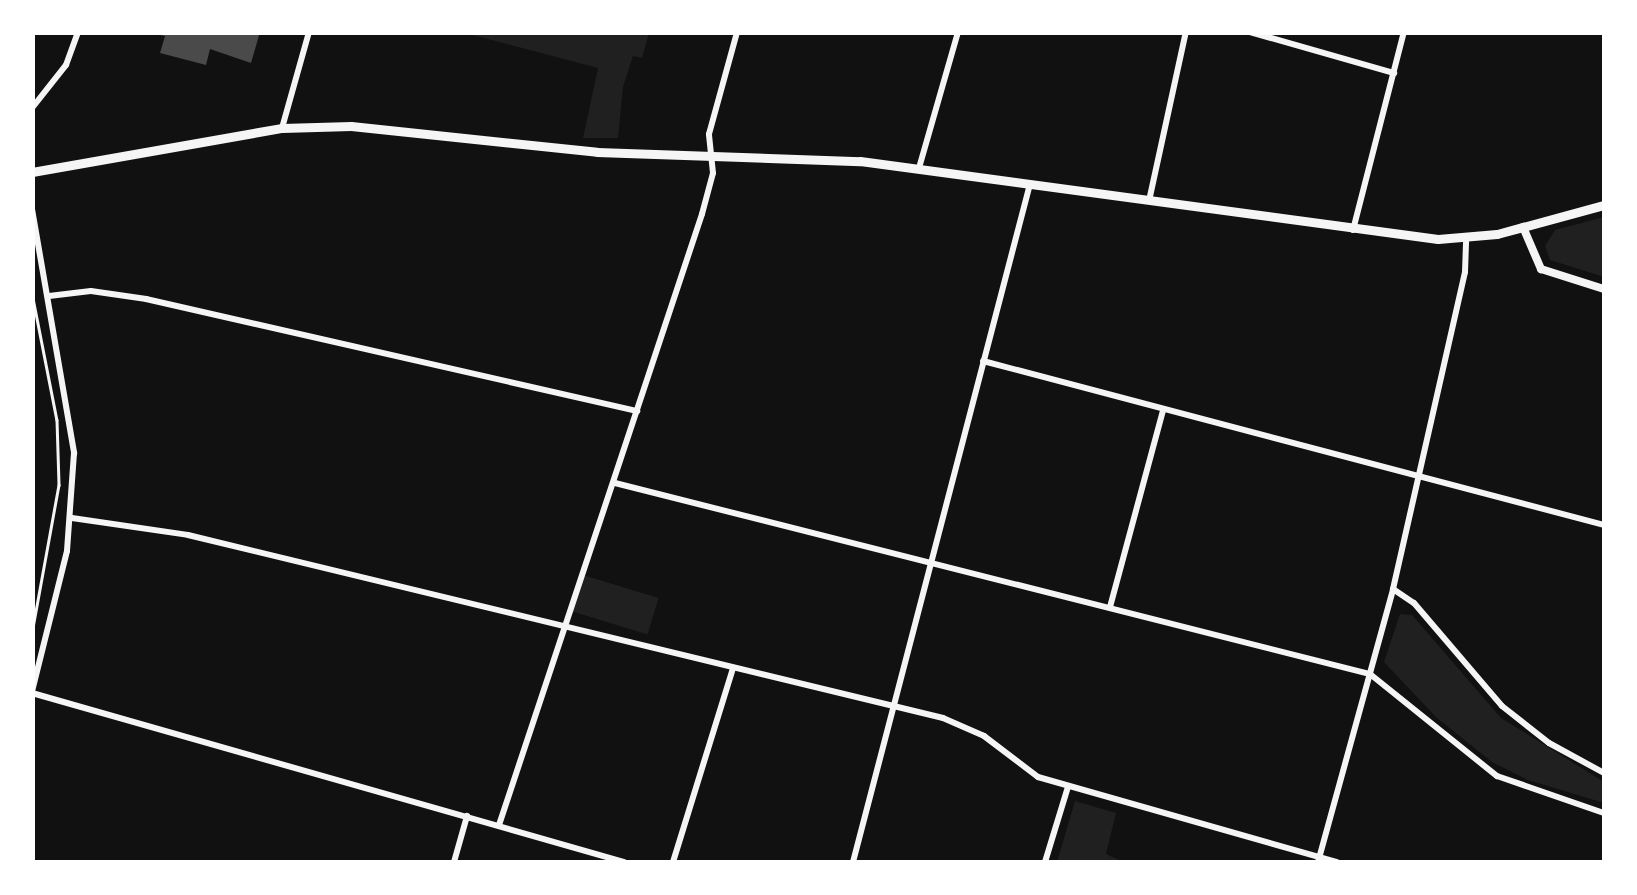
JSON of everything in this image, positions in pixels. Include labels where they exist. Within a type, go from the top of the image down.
[{"type":"main road","points":[[32,172],[282,128],[428,129],[598,152],[710,153],[919,168],[1353,231],[1466,239],[1523,228],[1604,204]]},
{"type":"street","points":[[32,108],[66,66],[78,32]]},
{"type":"street","points":[[282,128],[309,32]]},
{"type":"street","points":[[499,826],[702,214],[709,134],[738,32]]},
{"type":"street","points":[[919,168],[958,32]]},
{"type":"street","points":[[1148,202],[1186,32]]},
{"type":"street","points":[[1250,32],[1394,72]]},
{"type":"street","points":[[1353,231],[1404,32]]},
{"type":"street","points":[[853,862],[935,564],[1030,184]]},
{"type":"street","points":[[32,210],[68,395],[72,518],[32,692],[624,862]]},
{"type":"street","points":[[1523,228],[1541,270],[1604,289]]},
{"type":"street","points":[[1319,858],[1420,477],[1465,272],[1466,239]]},
{"type":"street","points":[[49,296],[92,292],[146,299],[637,410]]},
{"type":"street","points":[[984,362],[1604,526]]},
{"type":"street","points":[[1110,607],[1163,410]]},
{"type":"street","points":[[615,483],[1370,674],[1452,746],[1497,776],[1604,812]]},
{"type":"street","points":[[72,518],[188,535],[971,728],[1013,763],[1068,787],[1338,862]]},
{"type":"street","points":[[1393,589],[1414,603],[1502,706],[1549,743],[1604,773]]},
{"type":"street","points":[[674,862],[733,668]]},
{"type":"street","points":[[1045,862],[1068,787]]},
{"type":"street","points":[[454,862],[467,816]]},
{"type":"path","points":[[32,292],[56,420],[59,486],[32,633]]},
{"type":"shaded area","points":[[465,33],[649,33],[642,58],[633,56],[623,87],[618,138],[583,138],[598,68]]},
{"type":"shaded area","points":[[1604,217],[1604,277],[1550,260],[1545,246],[1555,230]]},
{"type":"shaded area","points":[[583,575],[659,598],[647,634],[572,611]]},
{"type":"shaded area","points":[[1400,614],[1412,615],[1501,718],[1604,782],[1604,803],[1528,780],[1492,762],[1436,717],[1384,662]]},
{"type":"shaded area","points":[[1075,801],[1116,813],[1106,854],[1123,862],[1057,862]]},
{"type":"building","points":[[260,32],[251,63],[210,49],[206,65],[160,53],[165,36],[156,34]]}]
